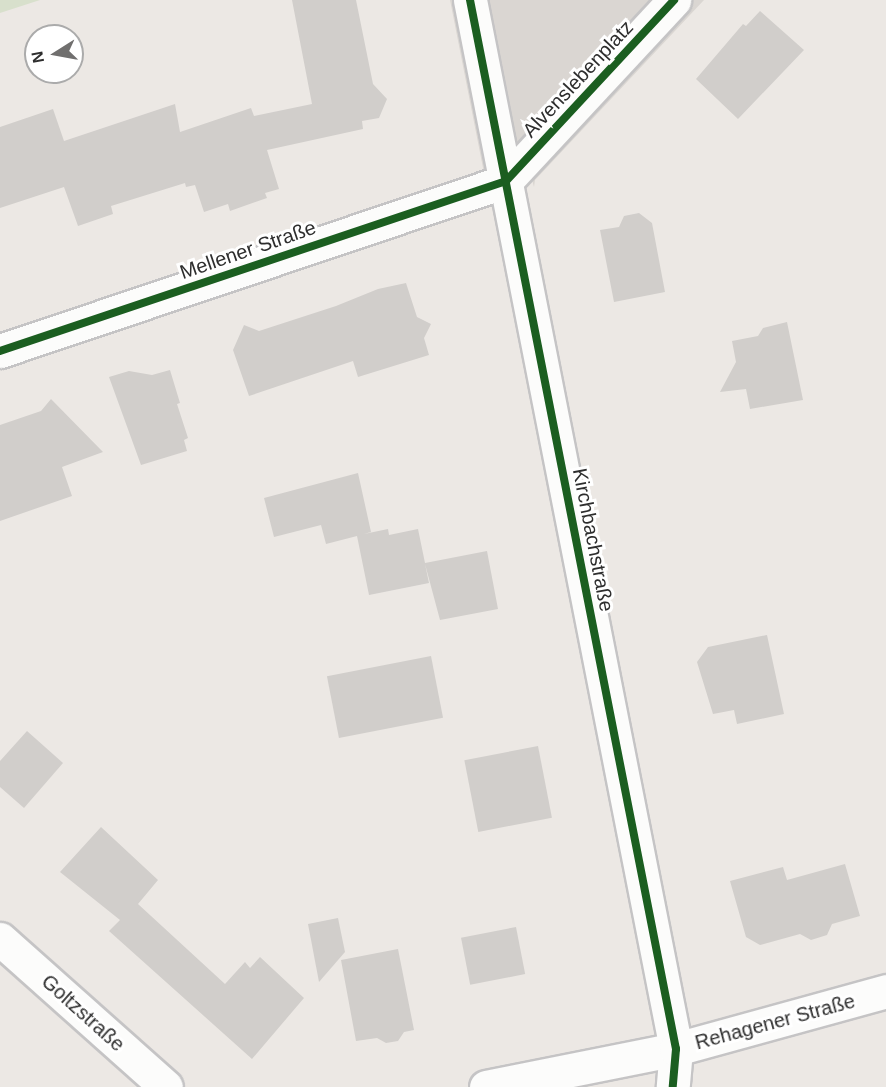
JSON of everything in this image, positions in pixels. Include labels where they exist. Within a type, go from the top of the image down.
[{"type":"street","name":"Kirchbachstraße","points":[[470,0],[676,1049],[673,1087]]},
{"type":"street","name":"Alvenslebenplatz","points":[[506,181],[674,0]]},
{"type":"street","name":"Mellener Straße","points":[[0,351],[506,181]]},
{"type":"street","name":"Goltzstraße","points":[[0,939],[166,1087]]},
{"type":"street","name":"Rehagener Straße","points":[[486,1087],[676,1049],[886,991]]},
{"type":"green space","points":[[0,0],[40,0],[0,13]]},
{"type":"shaded area","points":[[450,0],[704,0],[535,180],[534,187],[528,165],[484,173]]},
{"type":"building","points":[[292,0],[356,0],[373,84],[387,99],[379,118],[362,121],[363,129],[267,150],[279,189],[265,193],[267,198],[230,211],[228,204],[204,212],[195,185],[186,187],[185,183],[111,206],[113,214],[78,226],[64,187],[0,208],[0,127],[53,109],[64,141],[175,104],[180,132],[251,108],[254,116],[312,104]]},
{"type":"building","points":[[760,11],[804,50],[738,119],[696,79],[743,24],[746,26]]},
{"type":"building","points":[[639,213],[652,223],[665,292],[614,302],[600,230],[619,227],[624,216]]},
{"type":"building","points":[[406,283],[417,317],[431,324],[424,338],[429,355],[358,377],[353,361],[249,396],[233,350],[244,325],[259,331],[336,306],[378,289]]},
{"type":"building","points":[[787,322],[803,400],[750,409],[746,389],[720,392],[736,362],[732,341],[758,336],[763,328]]},
{"type":"building","points":[[170,370],[180,403],[177,404],[188,438],[184,440],[187,451],[141,465],[109,377],[129,371],[152,375]]},
{"type":"building","points":[[51,399],[103,452],[62,467],[72,496],[0,521],[0,425],[41,411]]},
{"type":"building","points":[[358,473],[371,532],[364,534],[388,529],[389,535],[418,529],[425,563],[487,551],[498,609],[440,620],[425,564],[429,583],[369,595],[357,536],[326,544],[321,525],[274,537],[264,498]]},
{"type":"building","points":[[767,635],[784,714],[737,724],[734,710],[713,714],[697,662],[708,647]]},
{"type":"building","points":[[431,656],[443,718],[339,738],[327,676]]},
{"type":"building","points":[[27,731],[63,763],[24,808],[0,787],[0,761]]},
{"type":"building","points":[[538,746],[552,818],[478,832],[464,760]]},
{"type":"building","points":[[101,827],[158,880],[138,904],[225,984],[245,962],[250,968],[260,957],[304,998],[252,1059],[109,931],[120,920],[60,872]]},
{"type":"building","points":[[845,864],[860,916],[832,924],[827,935],[811,940],[800,934],[760,945],[746,937],[730,881],[783,867],[787,880]]},
{"type":"building","points":[[338,918],[345,952],[319,982],[308,924]]},
{"type":"building","points":[[516,927],[525,974],[470,985],[461,938]]},
{"type":"building","points":[[398,949],[414,1030],[404,1032],[398,1041],[386,1043],[377,1038],[356,1041],[341,960]]},
{"type":"cycle path","points":[[470,0],[676,1049],[673,1087]]},
{"type":"cycle path","points":[[0,351],[506,181],[674,0]]}]
